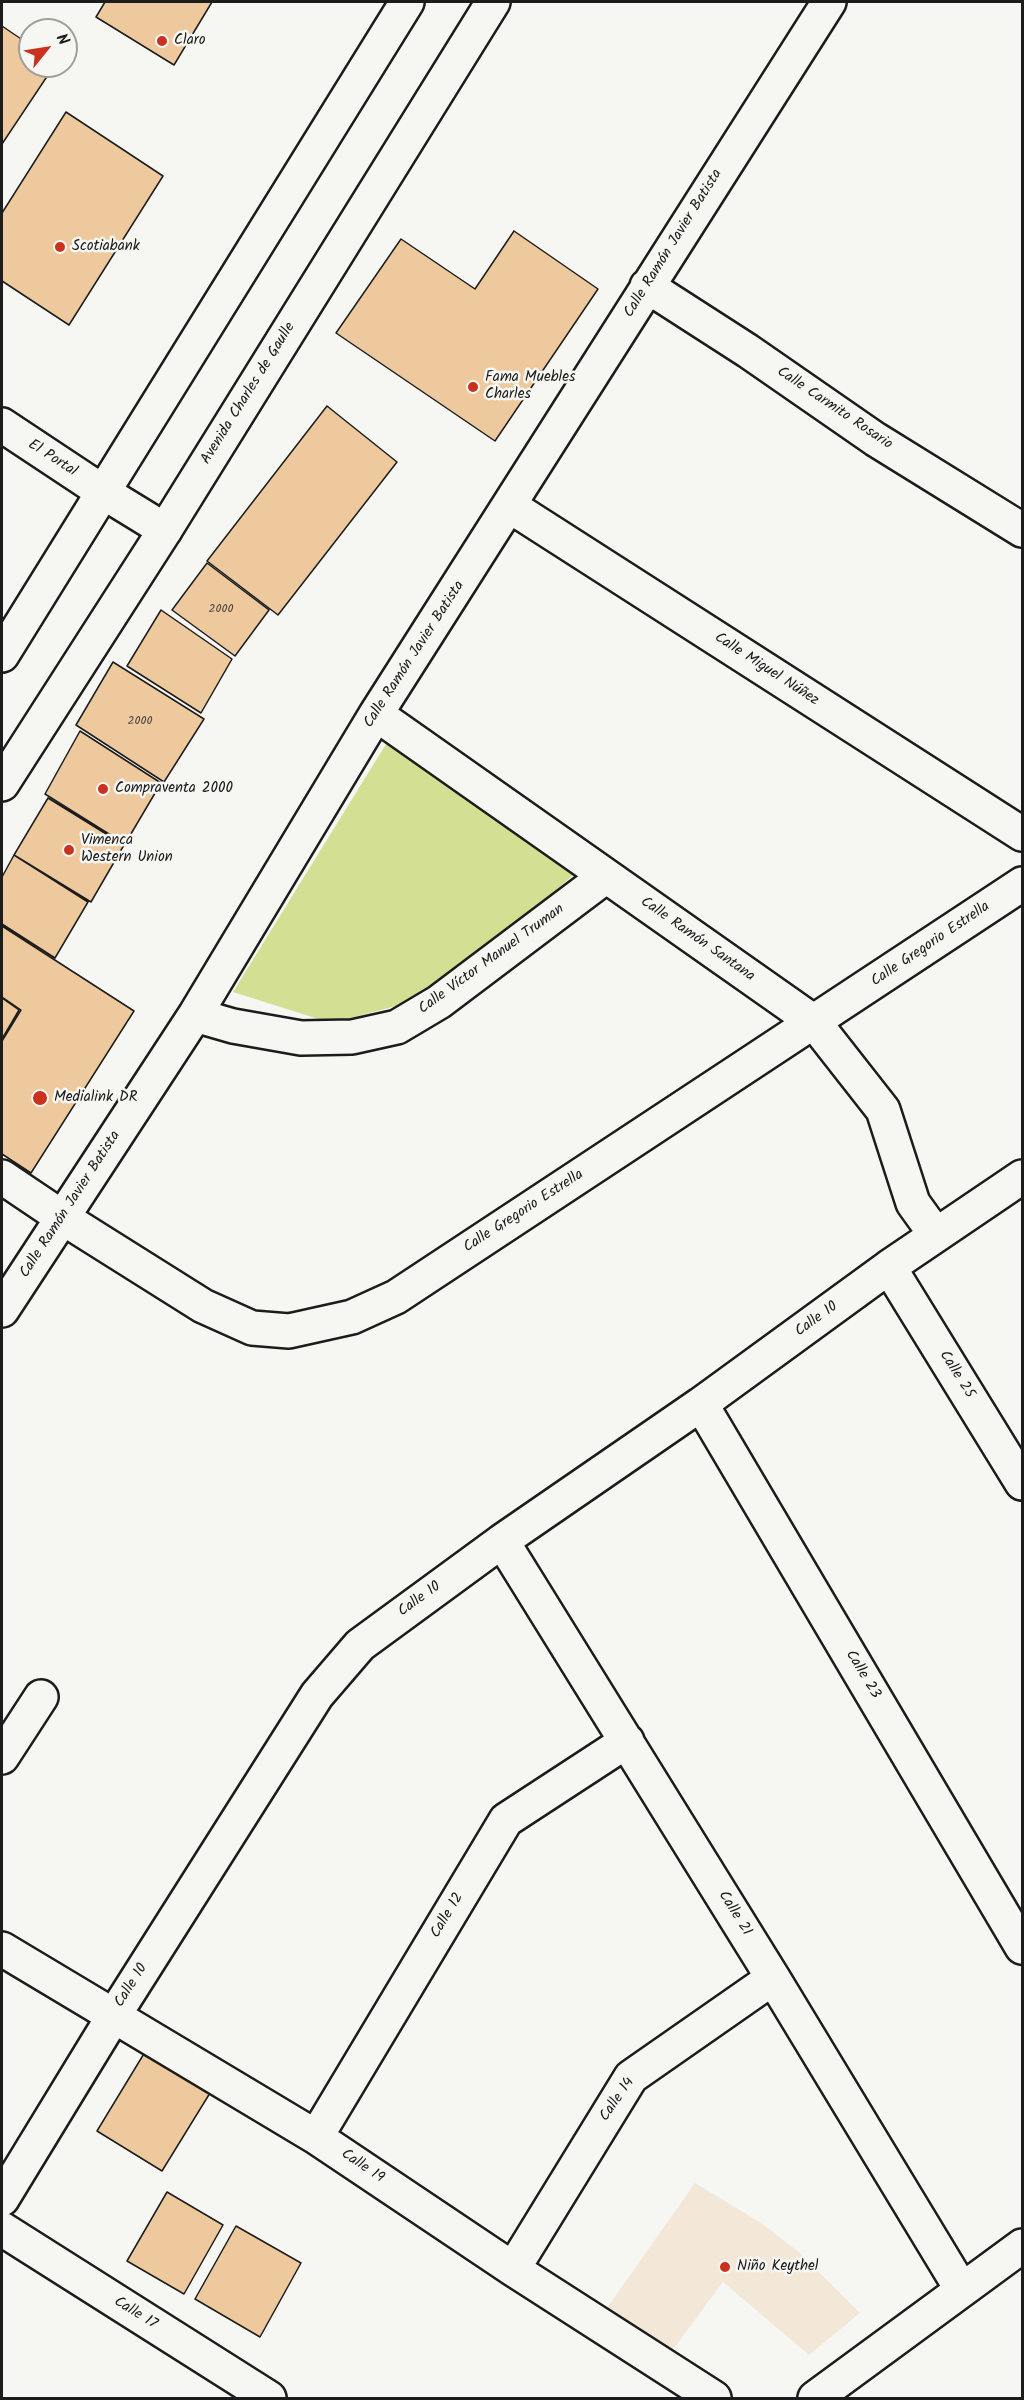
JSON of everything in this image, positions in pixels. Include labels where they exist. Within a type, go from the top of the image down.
[{"type":"street","points":[[2,655],[407,2]]},
{"type":"street","name":"Avenida Charles de Gaulle","points":[[2,784],[165,530],[493,2]]},
{"type":"street","name":"Calle Ramón Javier Batista","points":[[2,1310],[195,1015],[376,714],[829,2]]},
{"type":"street","name":"Calle Carmito Rosario","points":[[647,286],[748,351],[874,439],[1023,530]]},
{"type":"street","name":"El Portal","points":[[2,425],[165,530]]},
{"type":"street","name":"Calle Miguel Núñez","points":[[510,506],[1023,834]]},
{"type":"street","name":"Calle Ramón Santana","points":[[376,714],[814,1022],[883,1110],[914,1203],[936,1235]]},
{"type":"street","name":"Calle Víctor Manuel Truman","points":[[195,1015],[233,1026],[301,1038],[352,1037],[397,1027],[439,1002],[606,876]]},
{"type":"street","name":"Calle Gregorio Estrella","points":[[2,1177],[203,1306],[252,1328],[289,1331],[352,1317],[396,1296],[1023,884]]},
{"type":"street","name":"Calle 10","points":[[2,2199],[113,2017],[317,1695],[360,1645],[502,1541],[700,1404],[889,1267],[1023,1177]]},
{"type":"street","name":"Calle 25","points":[[889,1267],[1023,1483]]},
{"type":"street","name":"Calle 23","points":[[700,1404],[1023,1947]]},
{"type":"street","name":"Calle 21","points":[[502,1541],[773,1978],[962,2290]]},
{"type":"street","points":[[2,1757],[41,1697]]},
{"type":"street","name":"Calle 12","points":[[316,2137],[506,1820],[627,1741]]},
{"type":"street","name":"Calle 19","points":[[2,1949],[316,2137],[513,2269],[714,2398]]},
{"type":"street","name":"Calle 14","points":[[513,2269],[631,2077],[773,1978]]},
{"type":"street","name":"Calle 17","points":[[2,2229],[268,2398]]},
{"type":"street","points":[[815,2398],[1023,2246]]},
{"type":"shaded area","name":"Niño Keythel","points":[[695,2183],[761,2223],[800,2253],[860,2313],[809,2355],[723,2282],[666,2359],[602,2315]]},
{"type":"green space","points":[[399,723],[594,856],[442,994],[331,1023],[233,992]]},
{"type":"building","name":"Claro","points":[[105,2],[212,2],[174,65],[96,17]]},
{"type":"building","points":[[2,26],[18,37],[18,78],[46,78],[2,144]]},
{"type":"building","name":"Scotiabank","points":[[66,112],[163,176],[69,325],[2,281],[2,213]]},
{"type":"building","name":"Fama Muebles Charles","points":[[514,231],[598,289],[495,441],[336,333],[401,239],[475,289]]},
{"type":"building","points":[[327,406],[397,462],[278,615],[207,561]]},
{"type":"building","points":[[207,563],[269,610],[235,656],[172,610]]},
{"type":"building","points":[[161,610],[232,659],[201,713],[127,666]]},
{"type":"building","points":[[113,662],[204,719],[164,782],[76,725]]},
{"type":"building","name":"Compraventa 2000","points":[[80,731],[161,783],[125,844],[45,794]]},
{"type":"building","name":"Vimenca Western Union","points":[[48,798],[124,845],[91,902],[14,855]]},
{"type":"building","points":[[14,855],[88,902],[55,958],[2,924],[2,877]]},
{"type":"building","name":"Medialink DR","points":[[2,926],[134,1011],[31,1173],[2,1154],[2,1041],[21,1010],[2,997]]},
{"type":"building","points":[[2,998],[19,1010],[2,1039]]},
{"type":"building","points":[[145,2052],[210,2093],[162,2171],[97,2131]]},
{"type":"building","points":[[167,2192],[223,2225],[184,2294],[127,2261]]},
{"type":"building","points":[[236,2226],[301,2263],[260,2337],[195,2299]]},
{"type":"place","name":"Claro","points":[[162,41]]},
{"type":"place","name":"Scotiabank","points":[[60,247]]},
{"type":"place","name":"Fama Muebles Charles","points":[[473,387]]},
{"type":"place","name":"Compraventa 2000","points":[[103,789]]},
{"type":"place","name":"Vimenca Western Union","points":[[69,850]]},
{"type":"place","name":"Medialink DR","points":[[40,1098]]},
{"type":"place","name":"Niño Keythel","points":[[725,2267]]}]
